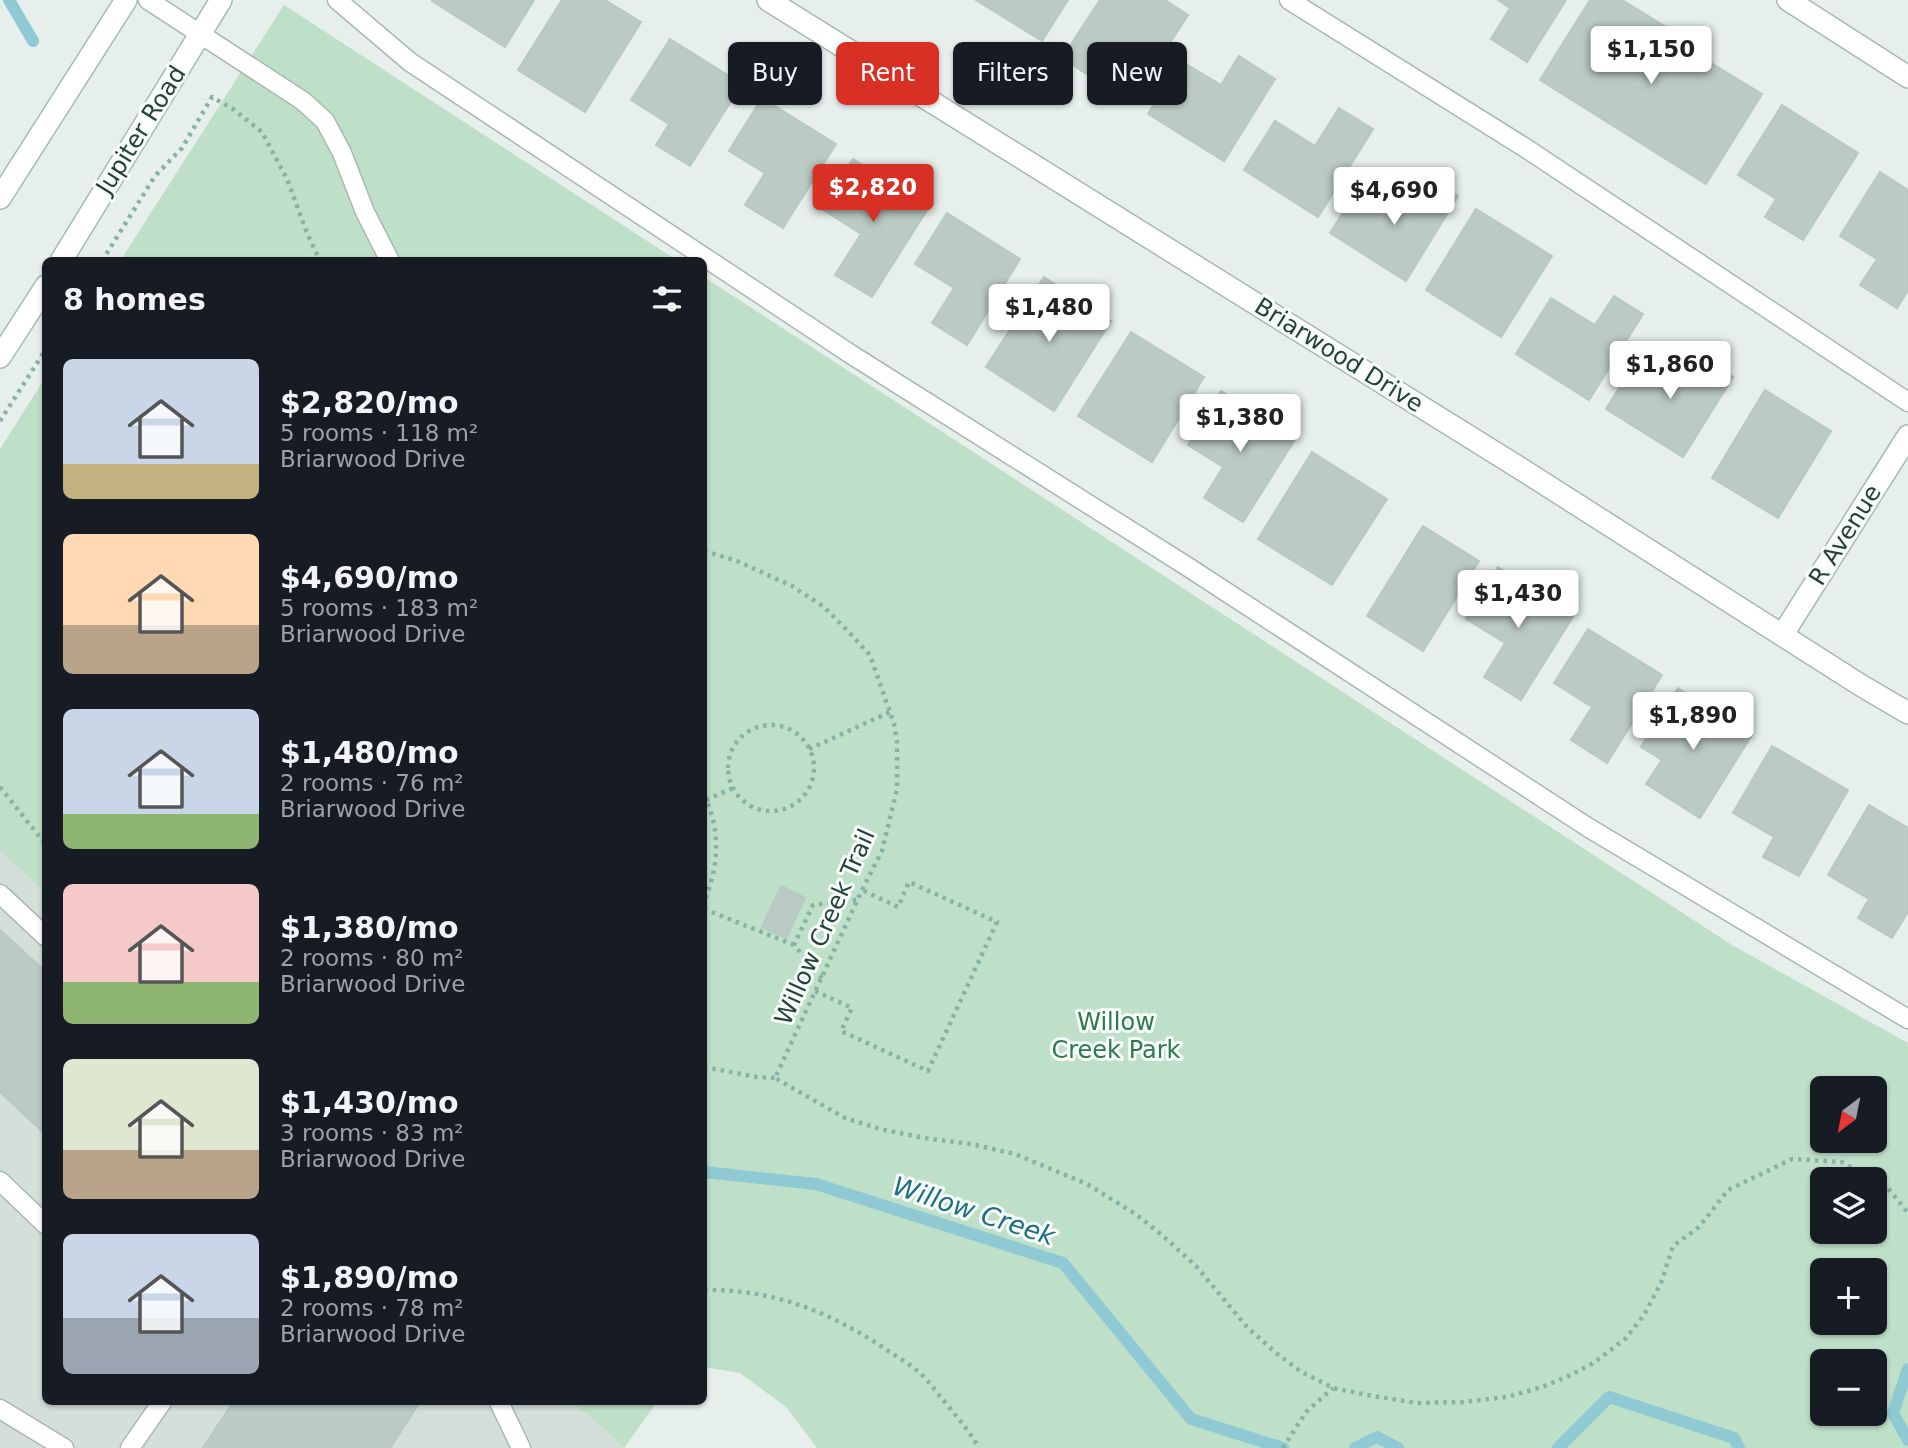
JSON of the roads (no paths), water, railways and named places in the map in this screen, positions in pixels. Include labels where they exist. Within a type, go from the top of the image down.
[{"type":"street","points":[[0,198],[126,0]]},
{"type":"street","name":"Jupiter Road","points":[[63,257],[221,0]]},
{"type":"street","name":"Briarwood Drive","points":[[768,0],[1908,713]]},
{"type":"street","points":[[1788,0],[1908,77]]},
{"type":"street","points":[[0,357],[42,292]]},
{"type":"street","name":"R Avenue","points":[[1783,634],[1908,436]]},
{"type":"lane","points":[[148,0],[303,102],[325,121],[388,257]]},
{"type":"lane","points":[[337,0],[410,62],[704,257]]},
{"type":"lane","points":[[1289,0],[1524,147],[1908,402]]},
{"type":"lane","points":[[707,259],[852,355],[1188,567],[1590,828],[1908,1019]]},
{"type":"lane","points":[[0,894],[42,933]]},
{"type":"lane","points":[[0,1181],[42,1221]]},
{"type":"lane","points":[[130,1448],[160,1405]]},
{"type":"lane","points":[[500,1405],[521,1448]]},
{"type":"lane","points":[[0,1409],[64,1448]]},
{"type":"waterway","name":"Willow Creek","points":[[9,0],[33,41]]},
{"type":"waterway","name":"Willow Creek","points":[[707,1172],[816,1184],[1063,1263],[1191,1419],[1283,1448]]},
{"type":"waterway","name":"Willow Creek","points":[[1908,1369],[1893,1413],[1908,1440]]},
{"type":"waterway","name":"Willow Creek","points":[[1558,1448],[1609,1397],[1734,1438],[1739,1448]]},
{"type":"waterway","name":"Willow Creek","points":[[1355,1448],[1377,1437],[1398,1448]]},
{"type":"park label","name":"Willow Creek Park","points":[[1116,1036]]}]
